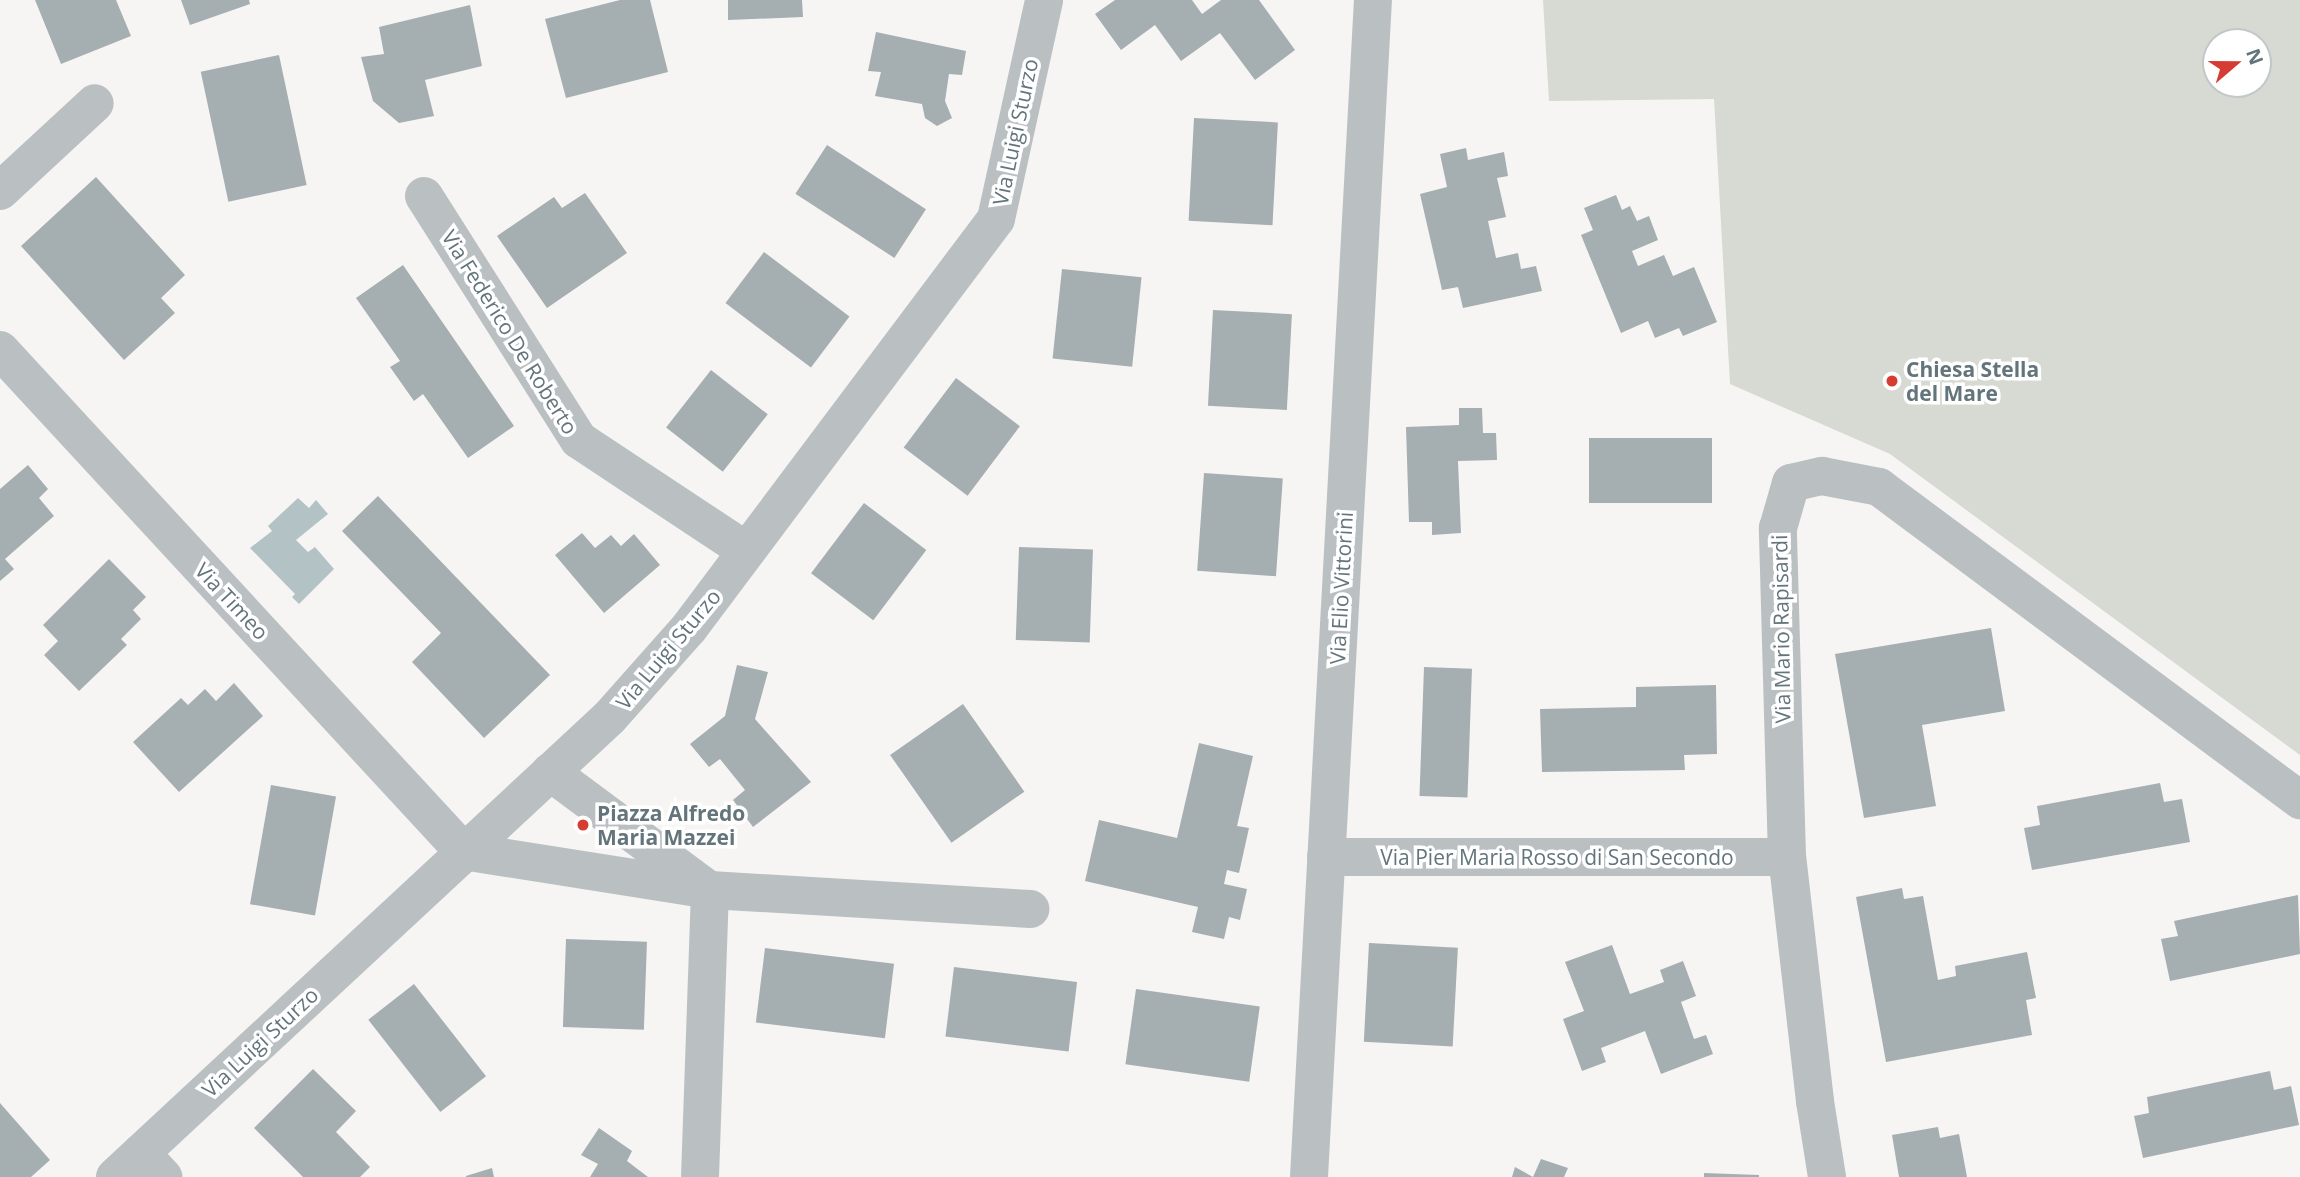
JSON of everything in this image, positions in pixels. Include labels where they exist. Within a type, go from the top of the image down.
[{"type":"street","name":"Via Luigi Sturzo","points":[[140,1169],[463,852],[609,718],[689,628],[996,219],[1044,0]]},
{"type":"street","name":"Via Elio Vittorini","points":[[1309,1177],[1373,0]]},
{"type":"street","points":[[0,191],[95,103]]},
{"type":"street","name":"Via Federico De Roberto","points":[[424,196],[579,440],[747,551]]},
{"type":"street","name":"Via Timeo","points":[[0,350],[463,852]]},
{"type":"street","name":"Via Mario Rapisardi","points":[[1827,1177],[1815,1101],[1787,858],[1778,528],[1791,483],[1822,476],[1879,487],[2300,800]]},
{"type":"street","points":[[550,772],[710,890]]},
{"type":"street","points":[[463,852],[710,890],[1030,909]]},
{"type":"street","name":"Via Pier Maria Rosso di San Secondo","points":[[1326,857],[1787,858]]},
{"type":"street","points":[[699,1177],[710,890]]},
{"type":"shaded area","points":[[1543,0],[2300,0],[2300,755],[1890,454],[1730,384],[1714,99],[1549,101]]},
{"type":"shaded area","points":[[298,498],[309,508],[316,500],[328,514],[296,540],[308,552],[315,547],[334,569],[299,604],[292,597],[295,594],[250,548],[272,531],[268,526]]},
{"type":"building","points":[[35,0],[116,0],[131,36],[61,64]]},
{"type":"building","points":[[181,0],[249,0],[250,4],[190,25]]},
{"type":"building","points":[[620,0],[650,0],[668,72],[566,98],[545,19]]},
{"type":"building","points":[[728,0],[802,0],[803,17],[728,20]]},
{"type":"building","points":[[1115,0],[1192,0],[1202,14],[1221,0],[1259,0],[1295,50],[1255,80],[1220,33],[1181,61],[1155,25],[1121,50],[1095,14]]},
{"type":"building","points":[[470,5],[482,66],[425,80],[434,116],[399,123],[373,101],[361,57],[384,54],[379,27]]},
{"type":"building","points":[[876,32],[966,51],[962,75],[949,74],[945,101],[952,118],[937,126],[925,118],[922,104],[875,96],[881,72],[868,71]]},
{"type":"building","points":[[279,55],[307,185],[228,202],[201,72]]},
{"type":"building","points":[[1194,118],[1278,122],[1272,225],[1189,221]]},
{"type":"building","points":[[827,145],[926,209],[894,258],[795,194]]},
{"type":"building","points":[[1466,148],[1468,160],[1504,152],[1508,176],[1497,178],[1506,217],[1488,221],[1496,258],[1518,253],[1521,269],[1536,266],[1542,291],[1463,308],[1458,287],[1442,290],[1420,194],[1447,187],[1440,154]]},
{"type":"building","points":[[96,177],[185,275],[161,298],[175,313],[124,360],[21,246]]},
{"type":"building","points":[[585,193],[627,253],[547,308],[497,236],[554,197],[562,208]]},
{"type":"building","points":[[1616,195],[1622,210],[1630,206],[1637,221],[1649,216],[1658,240],[1632,251],[1638,266],[1664,255],[1673,276],[1694,267],[1717,322],[1683,336],[1679,328],[1655,338],[1648,321],[1621,333],[1581,235],[1593,230],[1584,208]]},
{"type":"building","points":[[764,252],[849,316],[811,368],[725,303]]},
{"type":"building","points":[[403,265],[514,426],[468,458],[423,394],[414,401],[390,367],[400,361],[356,298]]},
{"type":"building","points":[[1062,269],[1142,277],[1132,367],[1053,359]]},
{"type":"building","points":[[1213,310],[1292,314],[1287,410],[1208,406]]},
{"type":"building","points":[[711,370],[768,414],[723,472],[666,428]]},
{"type":"building","points":[[956,378],[1020,426],[968,496],[904,447]]},
{"type":"building","points":[[1459,408],[1482,408],[1483,433],[1496,433],[1497,460],[1458,461],[1461,533],[1432,535],[1432,522],[1409,522],[1406,427],[1459,425]]},
{"type":"building","points":[[1589,438],[1712,438],[1712,503],[1589,503]]},
{"type":"building","points":[[28,465],[48,489],[39,498],[54,516],[5,559],[14,569],[0,581],[0,489]]},
{"type":"building","points":[[1204,473],[1283,479],[1276,576],[1197,571]]},
{"type":"building","points":[[378,496],[550,675],[484,738],[412,662],[441,633],[342,531]]},
{"type":"building","points":[[864,503],[926,550],[873,620],[811,573]]},
{"type":"building","points":[[582,533],[595,548],[611,535],[621,546],[634,534],[660,565],[604,613],[555,555]]},
{"type":"building","points":[[1019,547],[1093,550],[1090,643],[1016,640]]},
{"type":"building","points":[[109,559],[146,597],[133,610],[141,619],[121,639],[127,645],[79,691],[44,655],[58,641],[43,625]]},
{"type":"building","points":[[1991,628],[2005,711],[1922,725],[1936,806],[1864,818],[1835,654]]},
{"type":"building","points":[[737,665],[768,672],[755,719],[811,782],[753,827],[733,800],[745,790],[720,759],[709,767],[690,744],[725,716]]},
{"type":"building","points":[[1424,667],[1472,669],[1467,798],[1419,796]]},
{"type":"building","points":[[234,683],[263,716],[179,792],[133,742],[181,698],[188,705],[205,689],[216,701]]},
{"type":"building","points":[[1716,685],[1717,754],[1684,755],[1685,770],[1542,772],[1540,709],[1636,707],[1636,687]]},
{"type":"building","points":[[963,704],[1024,792],[951,843],[890,755]]},
{"type":"building","points":[[1199,743],[1253,756],[1237,826],[1249,828],[1239,873],[1227,870],[1224,884],[1247,889],[1240,920],[1229,917],[1224,939],[1192,932],[1198,907],[1085,881],[1099,820],[1177,838]]},
{"type":"building","points":[[2160,783],[2164,802],[2182,799],[2190,842],[2032,870],[2024,828],[2040,825],[2037,806]]},
{"type":"building","points":[[271,785],[336,796],[315,916],[250,904]]},
{"type":"building","points":[[1902,888],[1904,899],[1923,896],[1938,980],[1956,976],[1955,966],[2027,952],[2036,998],[2026,1000],[2032,1035],[1886,1062],[1856,897]]},
{"type":"building","points":[[2298,895],[2300,954],[2170,981],[2161,939],[2178,936],[2174,921]]},
{"type":"building","points":[[566,939],[647,942],[644,1030],[563,1027]]},
{"type":"building","points":[[1369,943],[1458,948],[1453,1047],[1364,1042]]},
{"type":"building","points":[[1612,945],[1630,994],[1664,982],[1660,970],[1683,961],[1696,996],[1681,1002],[1694,1039],[1706,1035],[1713,1054],[1661,1074],[1645,1031],[1601,1048],[1606,1062],[1582,1071],[1563,1019],[1584,1011],[1565,962]]},
{"type":"building","points":[[765,948],[894,964],[885,1038],[756,1022]]},
{"type":"building","points":[[954,967],[1077,982],[1069,1052],[945,1036]]},
{"type":"building","points":[[414,984],[486,1076],[440,1112],[368,1020]]},
{"type":"building","points":[[1136,989],[1260,1006],[1249,1082],[1125,1064]]},
{"type":"building","points":[[313,1069],[356,1111],[336,1132],[370,1167],[360,1177],[303,1177],[254,1128]]},
{"type":"building","points":[[2270,1071],[2274,1090],[2291,1086],[2299,1125],[2143,1158],[2134,1116],[2149,1113],[2147,1097]]},
{"type":"building","points":[[0,1103],[50,1160],[31,1177],[0,1177]]},
{"type":"building","points":[[1938,1127],[1940,1138],[1959,1134],[1967,1177],[1899,1177],[1892,1135]]},
{"type":"building","points":[[599,1128],[632,1151],[627,1161],[648,1177],[590,1177],[598,1164],[581,1155]]},
{"type":"building","points":[[1541,1159],[1568,1168],[1564,1177],[1533,1177]]},
{"type":"building","points":[[1515,1167],[1533,1177],[1512,1177]]},
{"type":"building","points":[[492,1168],[494,1177],[466,1177],[466,1176]]},
{"type":"building","points":[[1704,1173],[1759,1175],[1759,1177],[1704,1177]]},
{"type":"place","name":"Chiesa Stella del Mare","points":[[1892,381]]},
{"type":"place","name":"Piazza Alfredo Maria Mazzei","points":[[583,825]]}]
